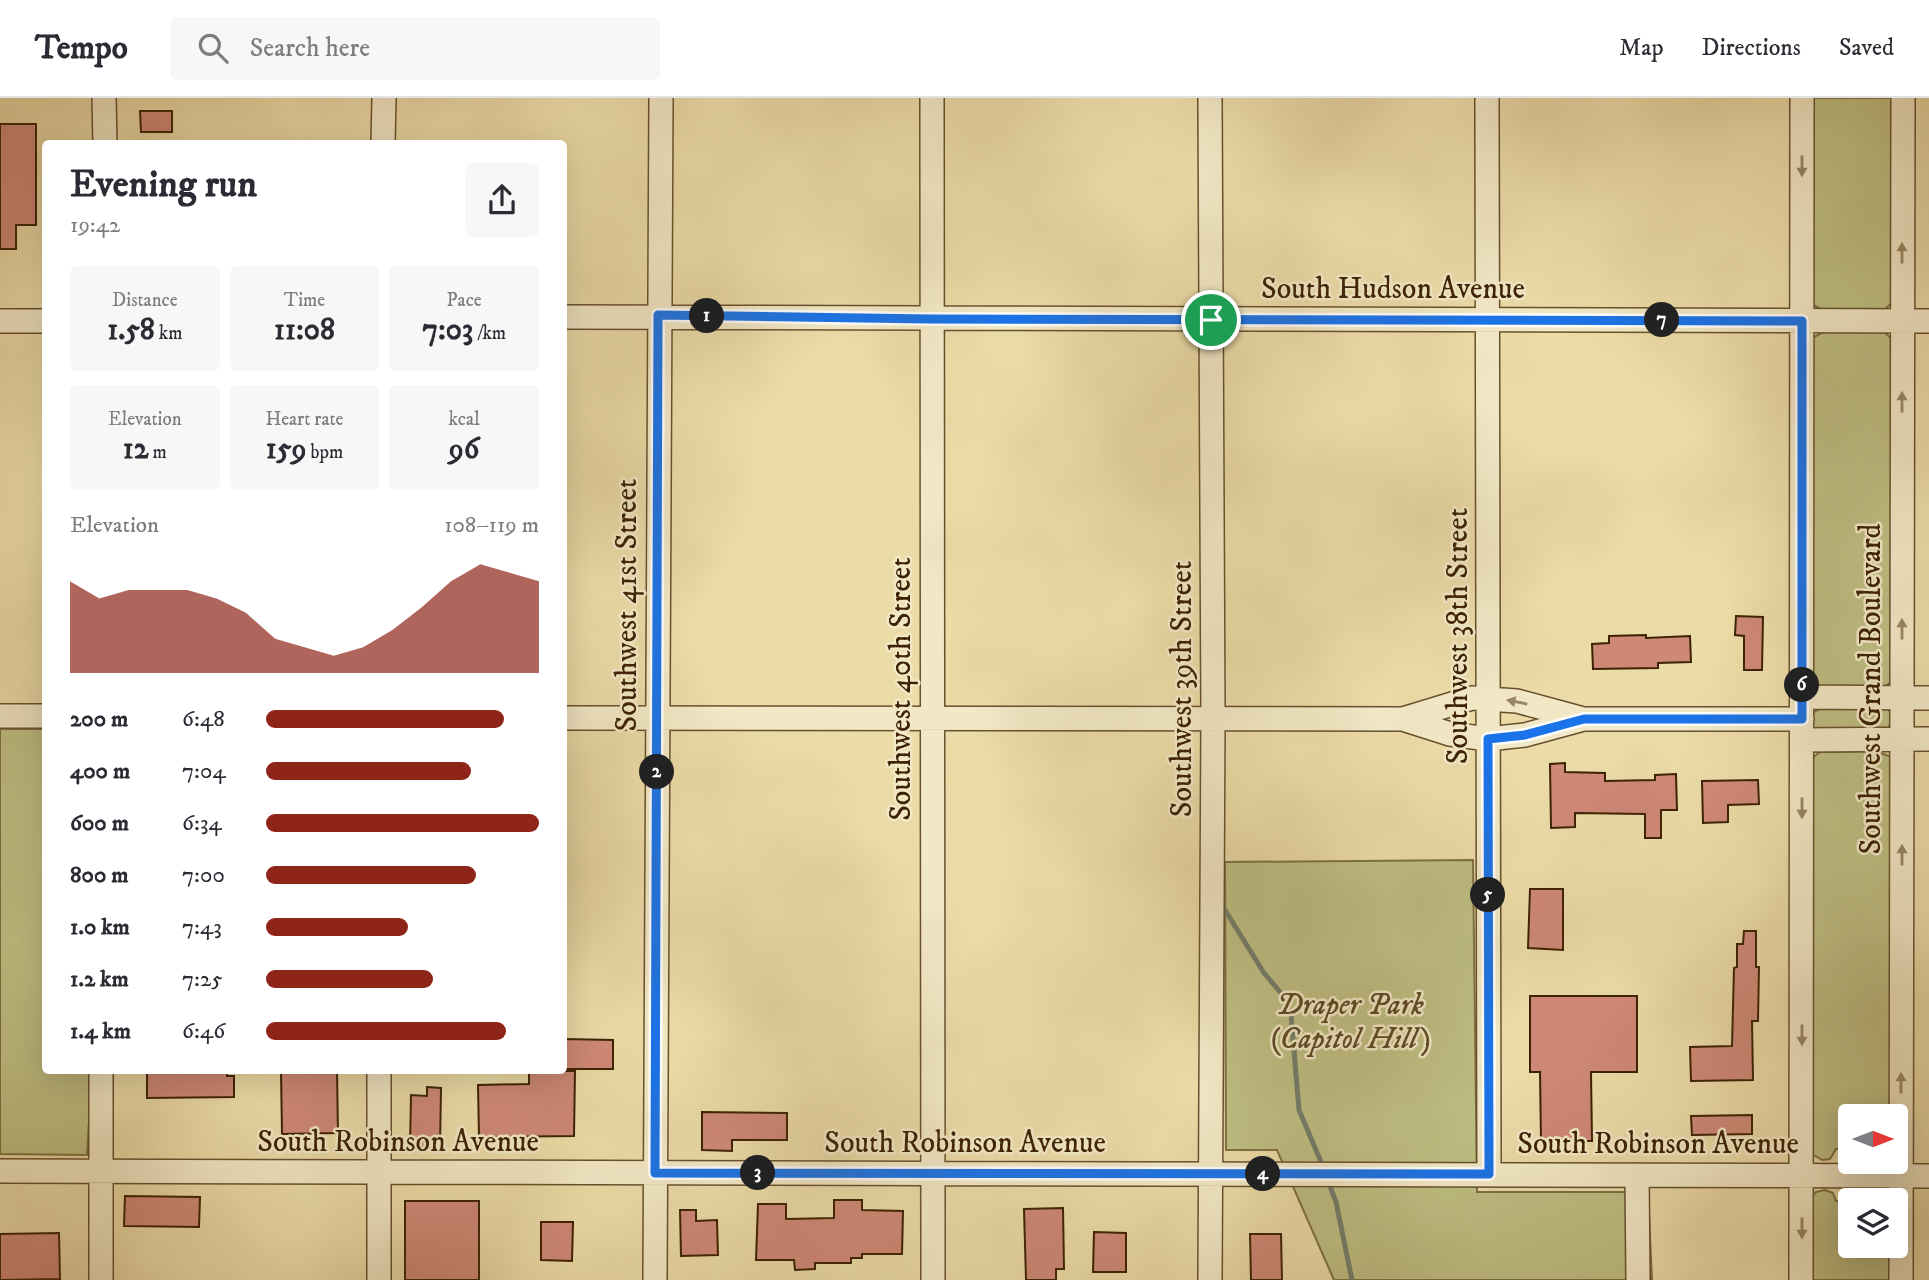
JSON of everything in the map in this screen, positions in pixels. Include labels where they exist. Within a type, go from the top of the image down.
[{"type":"street","points":[[104,98],[105,140]]},
{"type":"street","points":[[383,140],[384,98]]},
{"type":"street","name":"Southwest 41st Street","points":[[655,1280],[661,98]]},
{"type":"street","name":"Southwest 40th Street","points":[[932,98],[930,319],[933,1280]]},
{"type":"street","name":"Southwest 39th Street","points":[[1210,98],[1213,718],[1210,1280]]},
{"type":"street","name":"Southwest 38th Street","points":[[1487,98],[1489,1174]]},
{"type":"street","points":[[1801,1280],[1802,98]]},
{"type":"street","name":"Southwest Grand Boulevard","points":[[1900,1280],[1903,98]]},
{"type":"street","name":"South Hudson Avenue","points":[[567,317],[658,315],[930,319],[1929,321]]},
{"type":"street","points":[[0,321],[42,321]]},
{"type":"street","points":[[567,718],[932,716],[1404,719],[1450,734],[1488,739],[1525,735],[1584,719],[1802,718],[1902,697],[1929,698]]},
{"type":"street","points":[[1404,719],[1460,699],[1489,698],[1517,701],[1584,719]]},
{"type":"street","points":[[0,716],[42,716]]},
{"type":"street","points":[[1802,718],[1902,740],[1929,739]]},
{"type":"street","points":[[101,1074],[101,1280]]},
{"type":"street","points":[[379,1074],[379,1280]]},
{"type":"street","name":"South Robinson Avenue","points":[[0,1171],[1929,1176]]},
{"type":"street","points":[[1637,1175],[1638,1280]]},
{"type":"green space","points":[[1810,98],[1894,98],[1893,302],[1885,309],[1823,310],[1813,305]]},
{"type":"green space","points":[[1825,331],[1884,332],[1893,340],[1893,680],[1886,686],[1823,688],[1812,680],[1812,338]]},
{"type":"green space","points":[[1823,707],[1888,709],[1893,716],[1888,729],[1815,730],[1812,726],[1812,713]]},
{"type":"green space","points":[[0,729],[42,729],[42,1074],[92,1074],[87,1155],[0,1154]]},
{"type":"green space","points":[[1876,751],[1891,757],[1893,1104],[1838,1104],[1838,1149],[1830,1159],[1822,1160],[1812,1154],[1812,758],[1820,752]]},
{"type":"green space","name":"Draper Park (Capitol Hill)","points":[[1473,860],[1477,1192],[1648,1192],[1652,1280],[1334,1280],[1277,1150],[1226,1150],[1225,862]]},
{"type":"green space","points":[[1825,1190],[1833,1193],[1838,1201],[1838,1258],[1892,1258],[1892,1280],[1810,1280],[1811,1199],[1816,1192]]},
{"type":"building","points":[[140,111],[172,111],[172,132],[141,132]]},
{"type":"building","points":[[0,124],[36,124],[36,225],[16,225],[16,249],[0,249]]},
{"type":"building","points":[[1736,616],[1763,617],[1762,670],[1744,670],[1744,636],[1735,635]]},
{"type":"building","points":[[1646,635],[1646,638],[1690,636],[1691,662],[1658,663],[1658,668],[1593,669],[1592,644],[1609,643],[1609,636]]},
{"type":"building","points":[[1565,763],[1565,772],[1605,773],[1605,781],[1655,780],[1655,775],[1676,774],[1677,810],[1661,810],[1661,838],[1645,838],[1645,814],[1575,813],[1575,827],[1551,828],[1550,764]]},
{"type":"building","points":[[1758,780],[1759,804],[1728,805],[1728,822],[1703,823],[1702,781]]},
{"type":"building","points":[[1530,889],[1563,889],[1563,950],[1528,948]]},
{"type":"building","points":[[1744,931],[1756,931],[1756,967],[1759,967],[1758,1021],[1752,1021],[1753,1080],[1691,1081],[1690,1047],[1732,1046],[1734,968],[1737,967],[1737,944],[1743,944]]},
{"type":"building","points":[[1530,996],[1637,996],[1637,1072],[1591,1072],[1592,1141],[1541,1141],[1540,1072],[1530,1072]]},
{"type":"building","points":[[567,1039],[613,1040],[613,1069],[567,1069]]},
{"type":"building","points":[[567,1071],[575,1071],[574,1136],[479,1137],[478,1085],[529,1084],[529,1074],[567,1074]]},
{"type":"building","points":[[147,1074],[234,1076],[234,1097],[147,1098]]},
{"type":"building","points":[[281,1074],[337,1074],[338,1133],[282,1134]]},
{"type":"building","points":[[427,1087],[441,1088],[440,1148],[410,1147],[411,1095],[427,1096]]},
{"type":"building","points":[[702,1112],[787,1113],[787,1140],[732,1140],[732,1151],[702,1150]]},
{"type":"building","points":[[1752,1115],[1752,1134],[1692,1135],[1691,1116]]},
{"type":"building","points":[[125,1196],[200,1197],[199,1227],[124,1226]]},
{"type":"building","points":[[834,1200],[862,1200],[862,1210],[903,1211],[902,1254],[862,1254],[862,1258],[851,1258],[851,1263],[815,1263],[815,1269],[795,1270],[794,1260],[756,1260],[758,1204],[786,1204],[786,1219],[834,1218]]},
{"type":"building","points":[[405,1201],[479,1201],[479,1280],[405,1280]]},
{"type":"building","points":[[1063,1208],[1064,1269],[1056,1269],[1056,1280],[1026,1280],[1024,1209]]},
{"type":"building","points":[[680,1210],[696,1210],[696,1221],[717,1220],[718,1255],[681,1256]]},
{"type":"building","points":[[541,1222],[573,1222],[572,1261],[541,1260]]},
{"type":"building","points":[[1094,1232],[1126,1233],[1126,1272],[1093,1272]]},
{"type":"building","points":[[59,1233],[60,1279],[0,1280],[0,1234]]},
{"type":"building","points":[[1250,1234],[1281,1234],[1282,1280],[1251,1280]]},
{"type":"waterway","points":[[1220,902],[1264,973],[1281,993],[1291,1014],[1299,1110],[1324,1169]]},
{"type":"waterway","points":[[1328,1181],[1336,1202],[1352,1280]]},
{"type":"route","points":[[658,315],[1211,320],[1802,321],[1802,719],[1584,719],[1525,735],[1488,739],[1489,1174],[655,1173],[658,315]]}]
